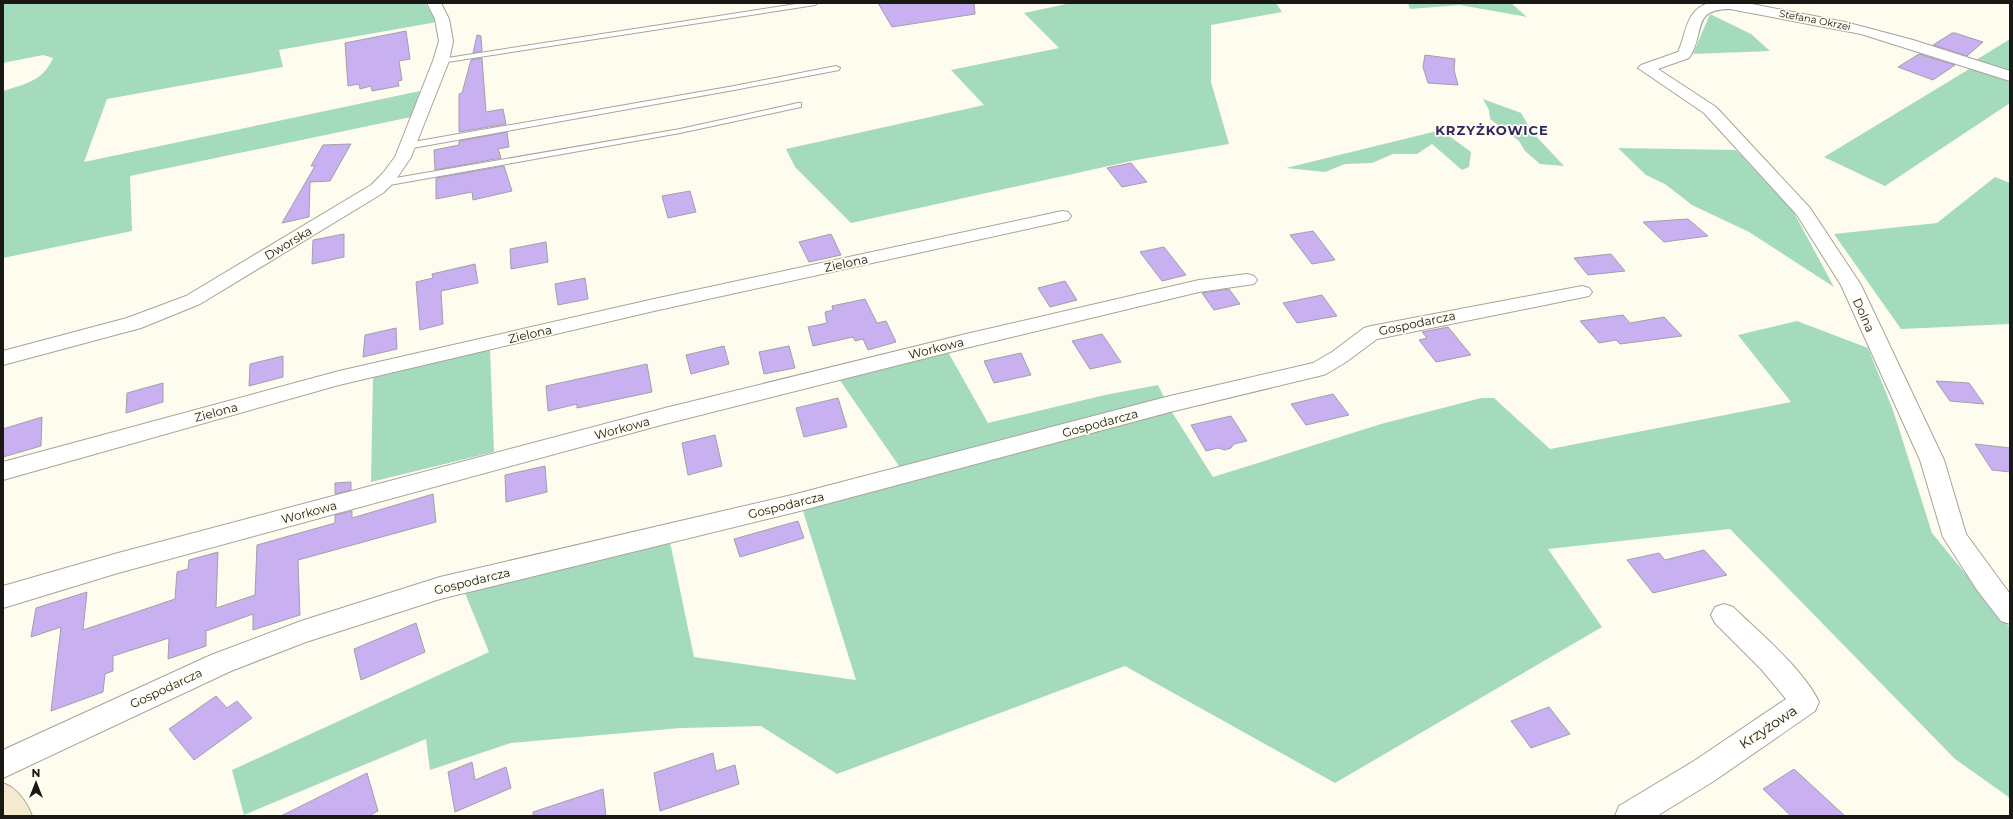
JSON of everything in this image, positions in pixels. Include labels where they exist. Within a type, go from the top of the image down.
[{"type":"main road","points":[[3,797],[17,816]]},
{"type":"street","name":"Dworska","points":[[3,358],[134,323],[193,300],[377,189],[384,183],[403,156],[441,61],[446,41],[442,19],[434,3]]},
{"type":"street","name":"Stefana Okrzei","points":[[1646,68],[1684,55],[1688,48],[1694,21],[1704,9],[1713,6],[1733,5],[1845,26],[1914,44],[2010,76]]},
{"type":"street","name":"Dolna","points":[[1646,68],[1710,110],[1804,212],[1851,285],[1932,460],[1955,537],[1986,584],[2010,613]]},
{"type":"street","name":"Zielona","points":[[3,471],[339,378],[654,305],[1062,216]]},
{"type":"street","name":"Workowa","points":[[3,597],[118,563],[742,396],[1199,286],[1247,280]]},
{"type":"street","name":"Gospodarcza","points":[[3,764],[228,660],[301,632],[440,588],[796,503],[1170,404],[1318,369],[1339,357],[1371,333],[1582,292]]},
{"type":"street","name":"Krzyżowa","points":[[1630,816],[1704,771],[1805,702],[1771,661],[1724,615]]},
{"type":"lane","points":[[441,61],[815,3]]},
{"type":"lane","points":[[407,146],[734,88],[836,68]]},
{"type":"lane","points":[[384,183],[680,131],[798,105]]},
{"type":"green space","points":[[3,3],[425,3],[437,22],[279,50],[283,67],[107,99],[84,162],[420,91],[411,117],[130,176],[132,231],[3,258],[3,91],[26,84],[39,77],[49,66],[53,58],[43,55],[3,63]]},
{"type":"green space","points":[[1071,3],[1276,3],[1282,12],[1211,25],[1211,82],[1229,144],[1136,160],[851,223],[795,167],[786,149],[984,105],[951,70],[1059,48],[1024,13]]},
{"type":"green space","points":[[1408,3],[1511,3],[1527,17],[1460,5],[1410,9]]},
{"type":"green space","points":[[1710,14],[1751,34],[1770,51],[1693,54]]},
{"type":"green space","points":[[2010,39],[2010,72],[1976,60]]},
{"type":"green space","points":[[1971,68],[2010,80],[2010,103],[1885,186],[1824,157]]},
{"type":"green space","points":[[1483,99],[1521,113],[1533,133],[1564,166],[1540,164],[1525,151],[1519,141],[1490,119],[1489,110]]},
{"type":"green space","points":[[1441,130],[1471,152],[1469,167],[1462,170],[1432,144],[1417,154],[1393,154],[1372,163],[1345,164],[1325,172],[1286,168]]},
{"type":"green space","points":[[1618,148],[1736,150],[1793,211],[1834,287],[1749,232],[1692,205],[1665,184],[1646,175]]},
{"type":"green space","points":[[1995,177],[2010,183],[2010,324],[1901,329],[1834,234],[1937,223]]},
{"type":"green space","points":[[1797,321],[1868,348],[1893,410],[1932,533],[2010,628],[2010,798],[1955,759],[1730,529],[1548,549],[1602,627],[1335,783],[1125,666],[837,774],[761,726],[681,728],[511,743],[430,770],[426,739],[244,815],[232,770],[489,652],[465,593],[670,542],[694,657],[856,680],[803,511],[1170,409],[1213,477],[1381,424],[1481,398],[1494,398],[1550,449],[1791,402],[1738,335]]},
{"type":"green space","points":[[490,349],[494,452],[371,482],[373,375]]},
{"type":"green space","points":[[948,352],[988,423],[1105,395],[1158,385],[1164,397],[901,469],[839,379]]},
{"type":"building","points":[[878,3],[974,3],[975,14],[892,27]]},
{"type":"building","points":[[406,31],[410,59],[399,61],[402,80],[398,81],[399,86],[372,91],[371,86],[360,89],[359,84],[348,86],[345,43]]},
{"type":"building","points":[[1952,33],[1983,42],[1967,56],[1933,45]]},
{"type":"building","points":[[477,35],[481,36],[482,51],[473,53]]},
{"type":"building","points":[[1919,54],[1955,65],[1933,80],[1898,67]]},
{"type":"building","points":[[1425,55],[1455,59],[1454,70],[1458,85],[1428,83],[1423,67]]},
{"type":"building","points":[[482,58],[486,112],[503,109],[506,124],[459,132],[459,94],[462,93],[471,60]]},
{"type":"building","points":[[507,132],[509,147],[498,149],[501,158],[435,170],[434,150],[459,145],[459,141]]},
{"type":"building","points":[[351,144],[330,181],[310,182],[309,217],[282,223],[315,166],[311,166],[323,145]]},
{"type":"building","points":[[1131,163],[1147,182],[1122,187],[1107,168]]},
{"type":"building","points":[[504,166],[512,191],[473,200],[472,192],[436,199],[436,178]]},
{"type":"building","points":[[690,191],[696,212],[668,218],[662,196]]},
{"type":"building","points":[[1688,219],[1708,236],[1664,242],[1643,222]]},
{"type":"building","points":[[1313,231],[1335,260],[1312,264],[1290,235]]},
{"type":"building","points":[[344,234],[344,257],[312,264],[313,240]]},
{"type":"building","points":[[831,234],[841,255],[809,262],[799,242]]},
{"type":"building","points":[[546,242],[548,262],[511,269],[510,249]]},
{"type":"building","points":[[1164,247],[1186,275],[1162,281],[1140,252]]},
{"type":"building","points":[[1611,254],[1625,271],[1588,275],[1574,258]]},
{"type":"building","points":[[475,264],[478,283],[441,291],[443,324],[420,330],[416,282],[433,278],[432,274]]},
{"type":"building","points":[[585,278],[588,299],[558,305],[555,284]]},
{"type":"building","points":[[1065,281],[1077,300],[1050,307],[1038,288]]},
{"type":"building","points":[[1229,289],[1240,304],[1214,310],[1202,293]]},
{"type":"building","points":[[1322,295],[1337,316],[1297,323],[1283,303]]},
{"type":"building","points":[[865,299],[877,323],[886,321],[896,342],[868,350],[863,339],[855,341],[853,337],[813,346],[808,327],[827,323],[825,312],[833,310],[832,306]]},
{"type":"building","points":[[1623,315],[1630,323],[1664,317],[1682,336],[1620,344],[1616,340],[1599,343],[1580,321]]},
{"type":"building","points":[[1448,327],[1471,355],[1436,362],[1419,340],[1427,338],[1422,332]]},
{"type":"building","points":[[396,328],[397,349],[363,357],[365,335]]},
{"type":"building","points":[[1102,334],[1121,362],[1090,369],[1072,341]]},
{"type":"building","points":[[724,346],[729,364],[691,374],[686,355]]},
{"type":"building","points":[[789,346],[795,368],[764,374],[759,352]]},
{"type":"building","points":[[1021,353],[1031,375],[994,383],[984,361]]},
{"type":"building","points":[[283,356],[283,377],[249,386],[250,364]]},
{"type":"building","points":[[647,364],[652,392],[577,408],[577,404],[548,411],[546,386]]},
{"type":"building","points":[[1936,381],[1969,383],[1984,404],[1950,401]]},
{"type":"building","points":[[163,383],[163,402],[126,413],[127,393]]},
{"type":"building","points":[[1333,394],[1349,415],[1306,425],[1291,404]]},
{"type":"building","points":[[838,398],[847,427],[804,437],[796,408]]},
{"type":"building","points":[[1231,416],[1247,441],[1234,444],[1231,448],[1225,450],[1218,448],[1206,451],[1191,425]]},
{"type":"building","points":[[42,417],[41,446],[3,457],[3,429]]},
{"type":"building","points":[[715,435],[722,466],[688,475],[682,443]]},
{"type":"building","points":[[1975,444],[2010,448],[2010,472],[1992,470]]},
{"type":"building","points":[[545,466],[547,492],[506,502],[505,475]]},
{"type":"building","points":[[351,482],[351,490],[335,494],[335,483]]},
{"type":"building","points":[[433,494],[436,522],[298,560],[300,615],[253,630],[253,614],[206,631],[206,646],[168,659],[169,638],[113,656],[113,671],[105,674],[103,692],[51,711],[61,627],[31,637],[36,608],[87,592],[83,630],[175,599],[177,572],[188,569],[189,560],[218,552],[216,608],[255,595],[257,545],[335,523],[335,515],[352,511],[352,518]]},
{"type":"building","points":[[798,521],[804,538],[740,557],[734,539]]},
{"type":"building","points":[[1704,550],[1727,575],[1653,593],[1627,560],[1659,553],[1665,560]]},
{"type":"building","points":[[416,623],[425,652],[361,680],[354,649]]},
{"type":"building","points":[[216,696],[227,708],[237,701],[252,718],[194,760],[169,729]]},
{"type":"building","points":[[1549,707],[1570,734],[1531,748],[1511,721]]},
{"type":"building","points":[[713,753],[716,771],[735,765],[739,784],[660,811],[654,773]]},
{"type":"building","points":[[472,762],[475,780],[506,767],[511,788],[455,812],[448,772]]},
{"type":"building","points":[[1794,769],[1845,816],[1791,816],[1763,789]]},
{"type":"building","points":[[367,773],[378,811],[369,816],[281,816]]},
{"type":"building","points":[[603,789],[606,816],[533,816],[533,812]]},
{"type":"district","name":"KRZYŻKOWICE","points":[[1492,130]]}]
